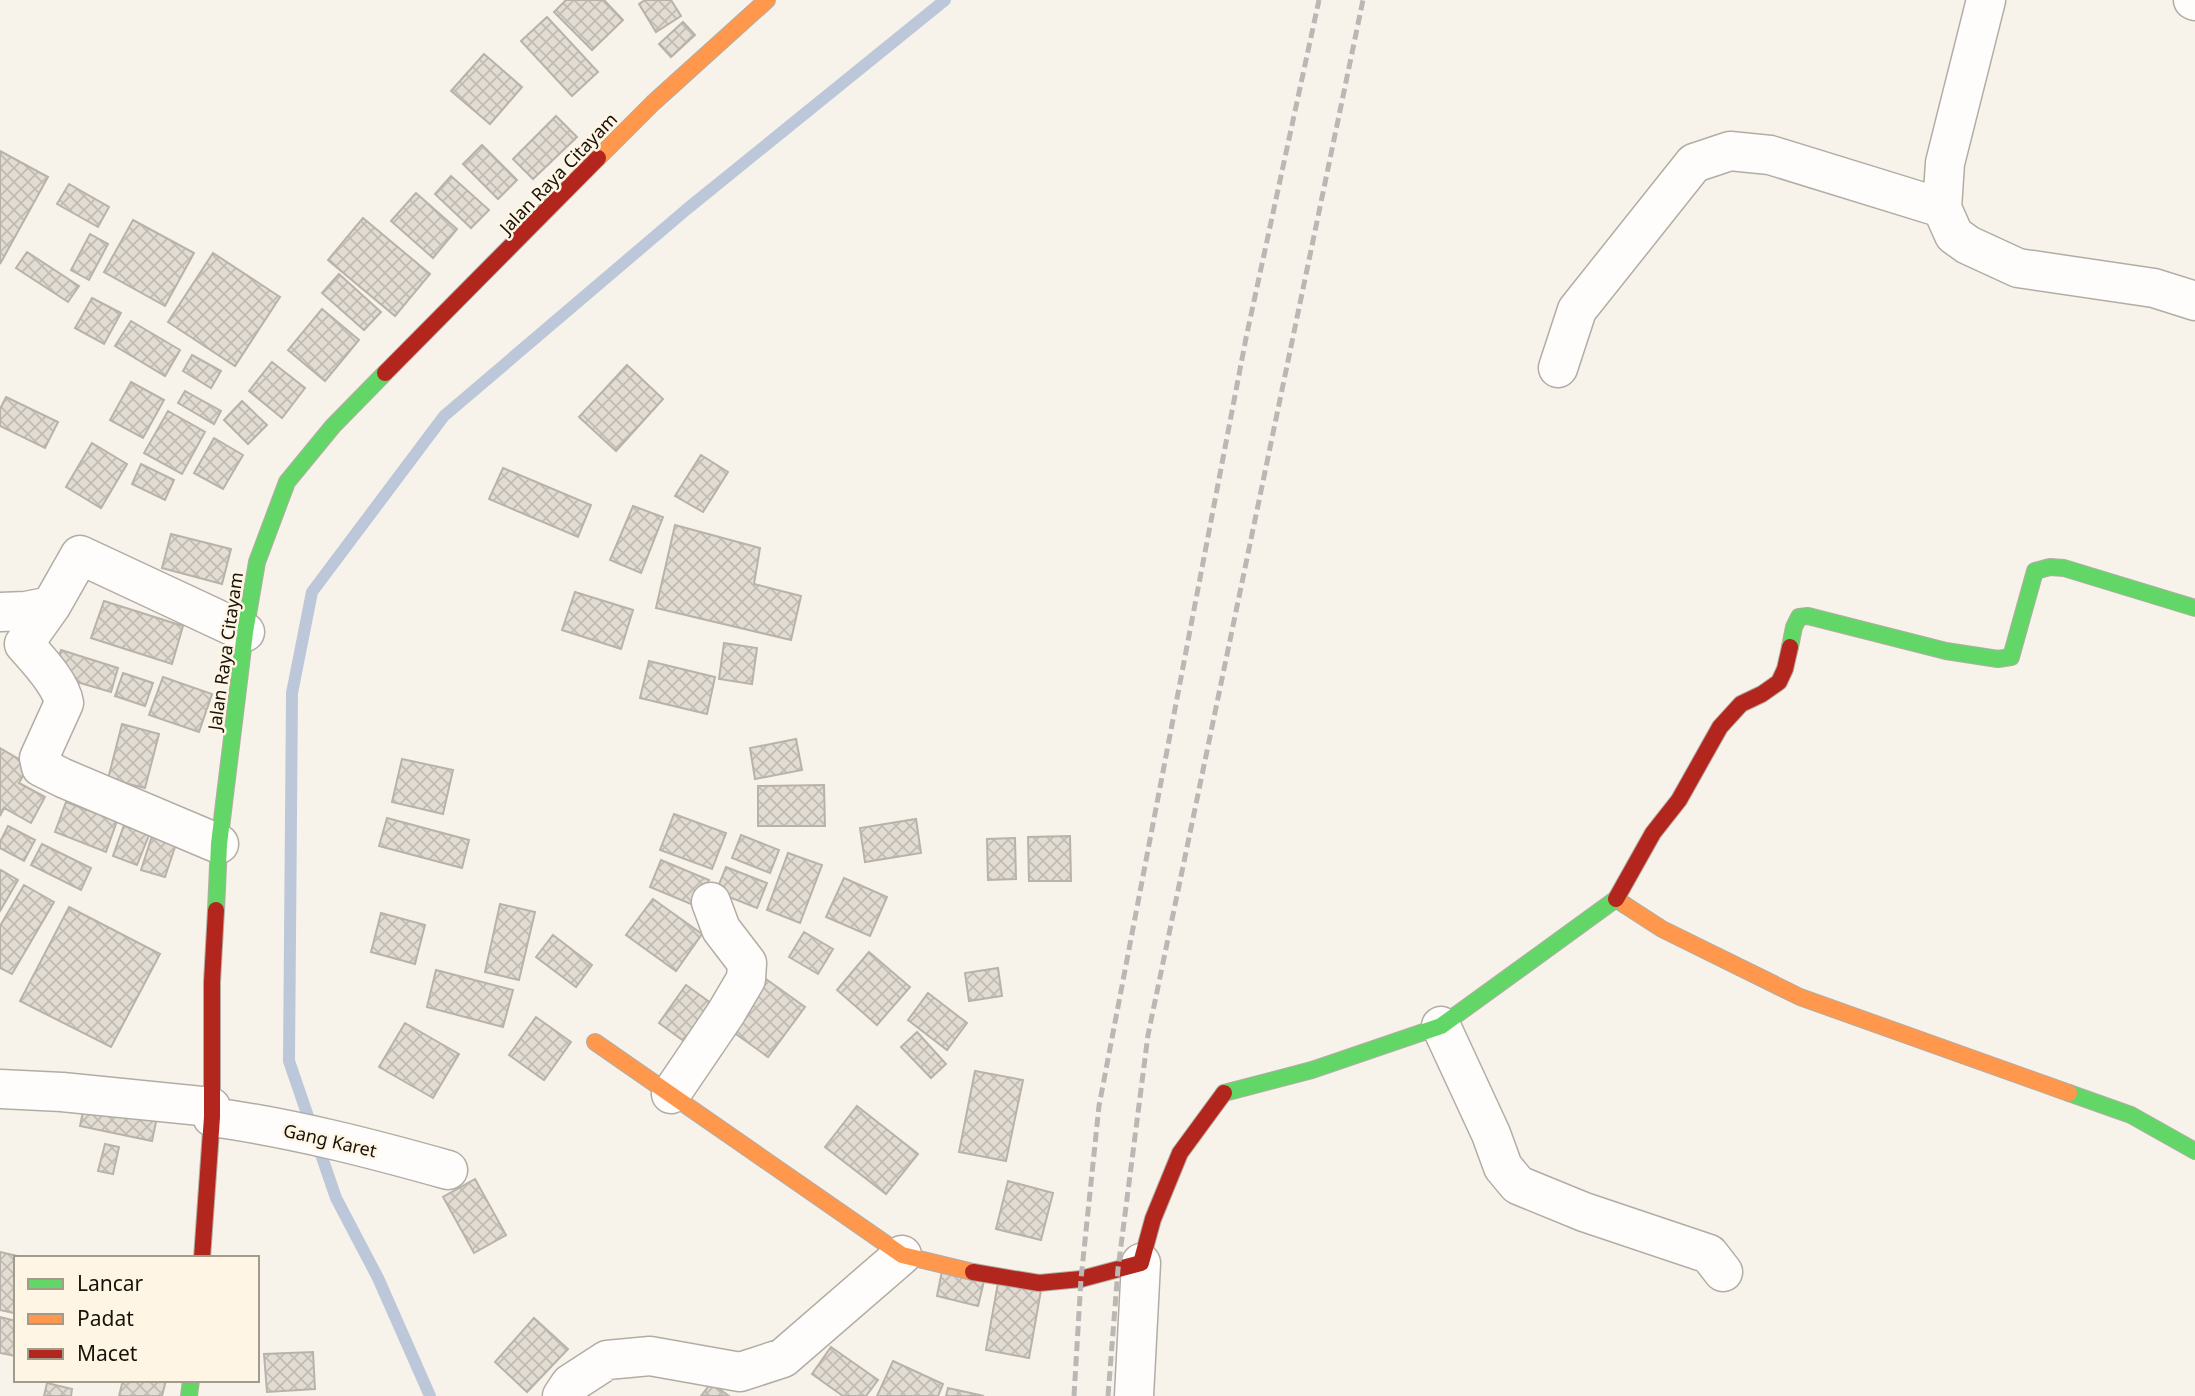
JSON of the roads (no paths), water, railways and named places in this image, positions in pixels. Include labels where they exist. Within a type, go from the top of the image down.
[{"type":"street","name":"Jalan Raya Citayam","points":[[202,1256],[211,1112],[212,982],[219,845],[245,632],[257,562],[287,482],[333,426],[653,103],[767,0]]},
{"type":"street","points":[[1986,0],[1945,163],[1942,208],[1954,234],[1968,246],[2018,268],[2154,288],[2195,301]]},
{"type":"street","points":[[1558,368],[1577,310],[1693,163],[1730,151],[1770,155],[1942,208]]},
{"type":"street","points":[[219,845],[41,766],[39,758],[64,703],[63,694],[24,644],[51,606],[80,555],[245,632]]},
{"type":"street","points":[[1134,1396],[1141,1263],[1153,1219],[1180,1153],[1223,1093],[1312,1070],[1441,1026],[1616,899],[1653,833],[1679,800],[1720,727],[1741,704],[1779,682],[1799,617],[1808,616],[1877,636],[1977,657],[2005,660],[2011,657],[2035,571],[2050,567],[2064,568],[2195,608]]},
{"type":"street","points":[[0,612],[51,606]]},
{"type":"street","points":[[1616,899],[1662,929],[1800,997],[2130,1115],[2195,1151]]},
{"type":"street","points":[[671,1094],[733,1003],[746,979],[747,963],[720,929],[710,902]]},
{"type":"street","points":[[1441,1026],[1491,1134],[1503,1167],[1518,1185],[1584,1212],[1709,1254],[1723,1272]]},
{"type":"street","points":[[595,1042],[902,1255],[987,1275],[1039,1283],[1081,1279],[1141,1263]]},
{"type":"street","name":"Gang Karet","points":[[0,1089],[62,1092],[211,1112],[357,1144],[447,1170]]},
{"type":"street","points":[[562,1396],[570,1384],[607,1360],[650,1356],[740,1372],[783,1358],[902,1255]]},
{"type":"waterway","points":[[430,1396],[378,1278],[336,1198],[289,1061],[292,693],[312,592],[444,416],[687,209],[945,0]]},
{"type":"railway","points":[[1074,1396],[1081,1279],[1099,1106],[1246,338],[1319,0]]},
{"type":"railway","points":[[1108,1396],[1118,1269],[1148,1035],[1363,0]]}]
